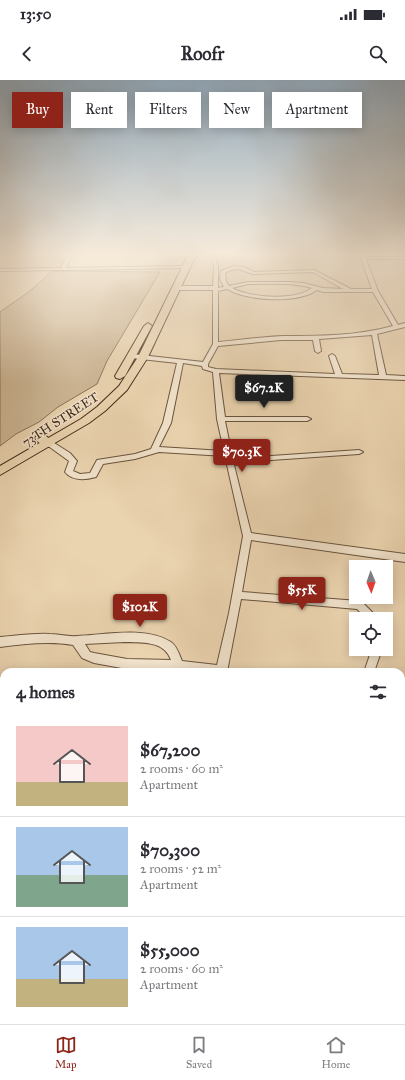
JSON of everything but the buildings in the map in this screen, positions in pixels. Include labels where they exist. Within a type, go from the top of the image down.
[{"type":"main road","name":"73TH STREET","points":[[0,471],[88,410],[102,398],[118,380],[166,297]]},
{"type":"main road","name":"73TH STREET","points":[[0,462],[85,421],[101,409],[123,388],[143,357],[172,297]]},
{"type":"street","points":[[205,364],[216,344],[216,297]]},
{"type":"street","points":[[267,297],[295,297]]},
{"type":"street","points":[[378,297],[396,328]]},
{"type":"street","points":[[216,344],[281,338],[316,338],[374,333],[405,325]]},
{"type":"street","points":[[374,333],[383,378]]},
{"type":"street","points":[[316,338],[318,351]]},
{"type":"street","points":[[132,356],[205,364]]},
{"type":"street","points":[[332,356],[339,375]]},
{"type":"street","points":[[156,450],[154,447],[167,423],[180,361]]},
{"type":"street","points":[[205,364],[205,368],[214,369],[216,371],[405,378]]},
{"type":"street","points":[[216,371],[221,419],[247,536],[223,668]]},
{"type":"street","points":[[221,419],[308,419]]},
{"type":"street","points":[[44,441],[67,455],[73,461],[69,472],[71,475],[82,477],[95,474],[100,462],[131,459],[156,450],[228,454]]},
{"type":"street","points":[[230,463],[271,458],[359,452]]},
{"type":"street","points":[[247,536],[405,558]]},
{"type":"street","points":[[236,595],[360,606],[366,612]]},
{"type":"street","points":[[0,642],[40,637],[63,638],[76,641],[110,638],[160,641],[168,645],[173,652],[178,665]]},
{"type":"street","points":[[76,641],[86,655],[94,658],[127,664],[178,665],[197,668]]},
{"type":"street","points":[[370,668],[375,656]]},
{"type":"shaded area","points":[[21,297],[145,297],[107,361],[97,384],[58,407],[39,422],[16,434],[0,446],[0,312]]}]
